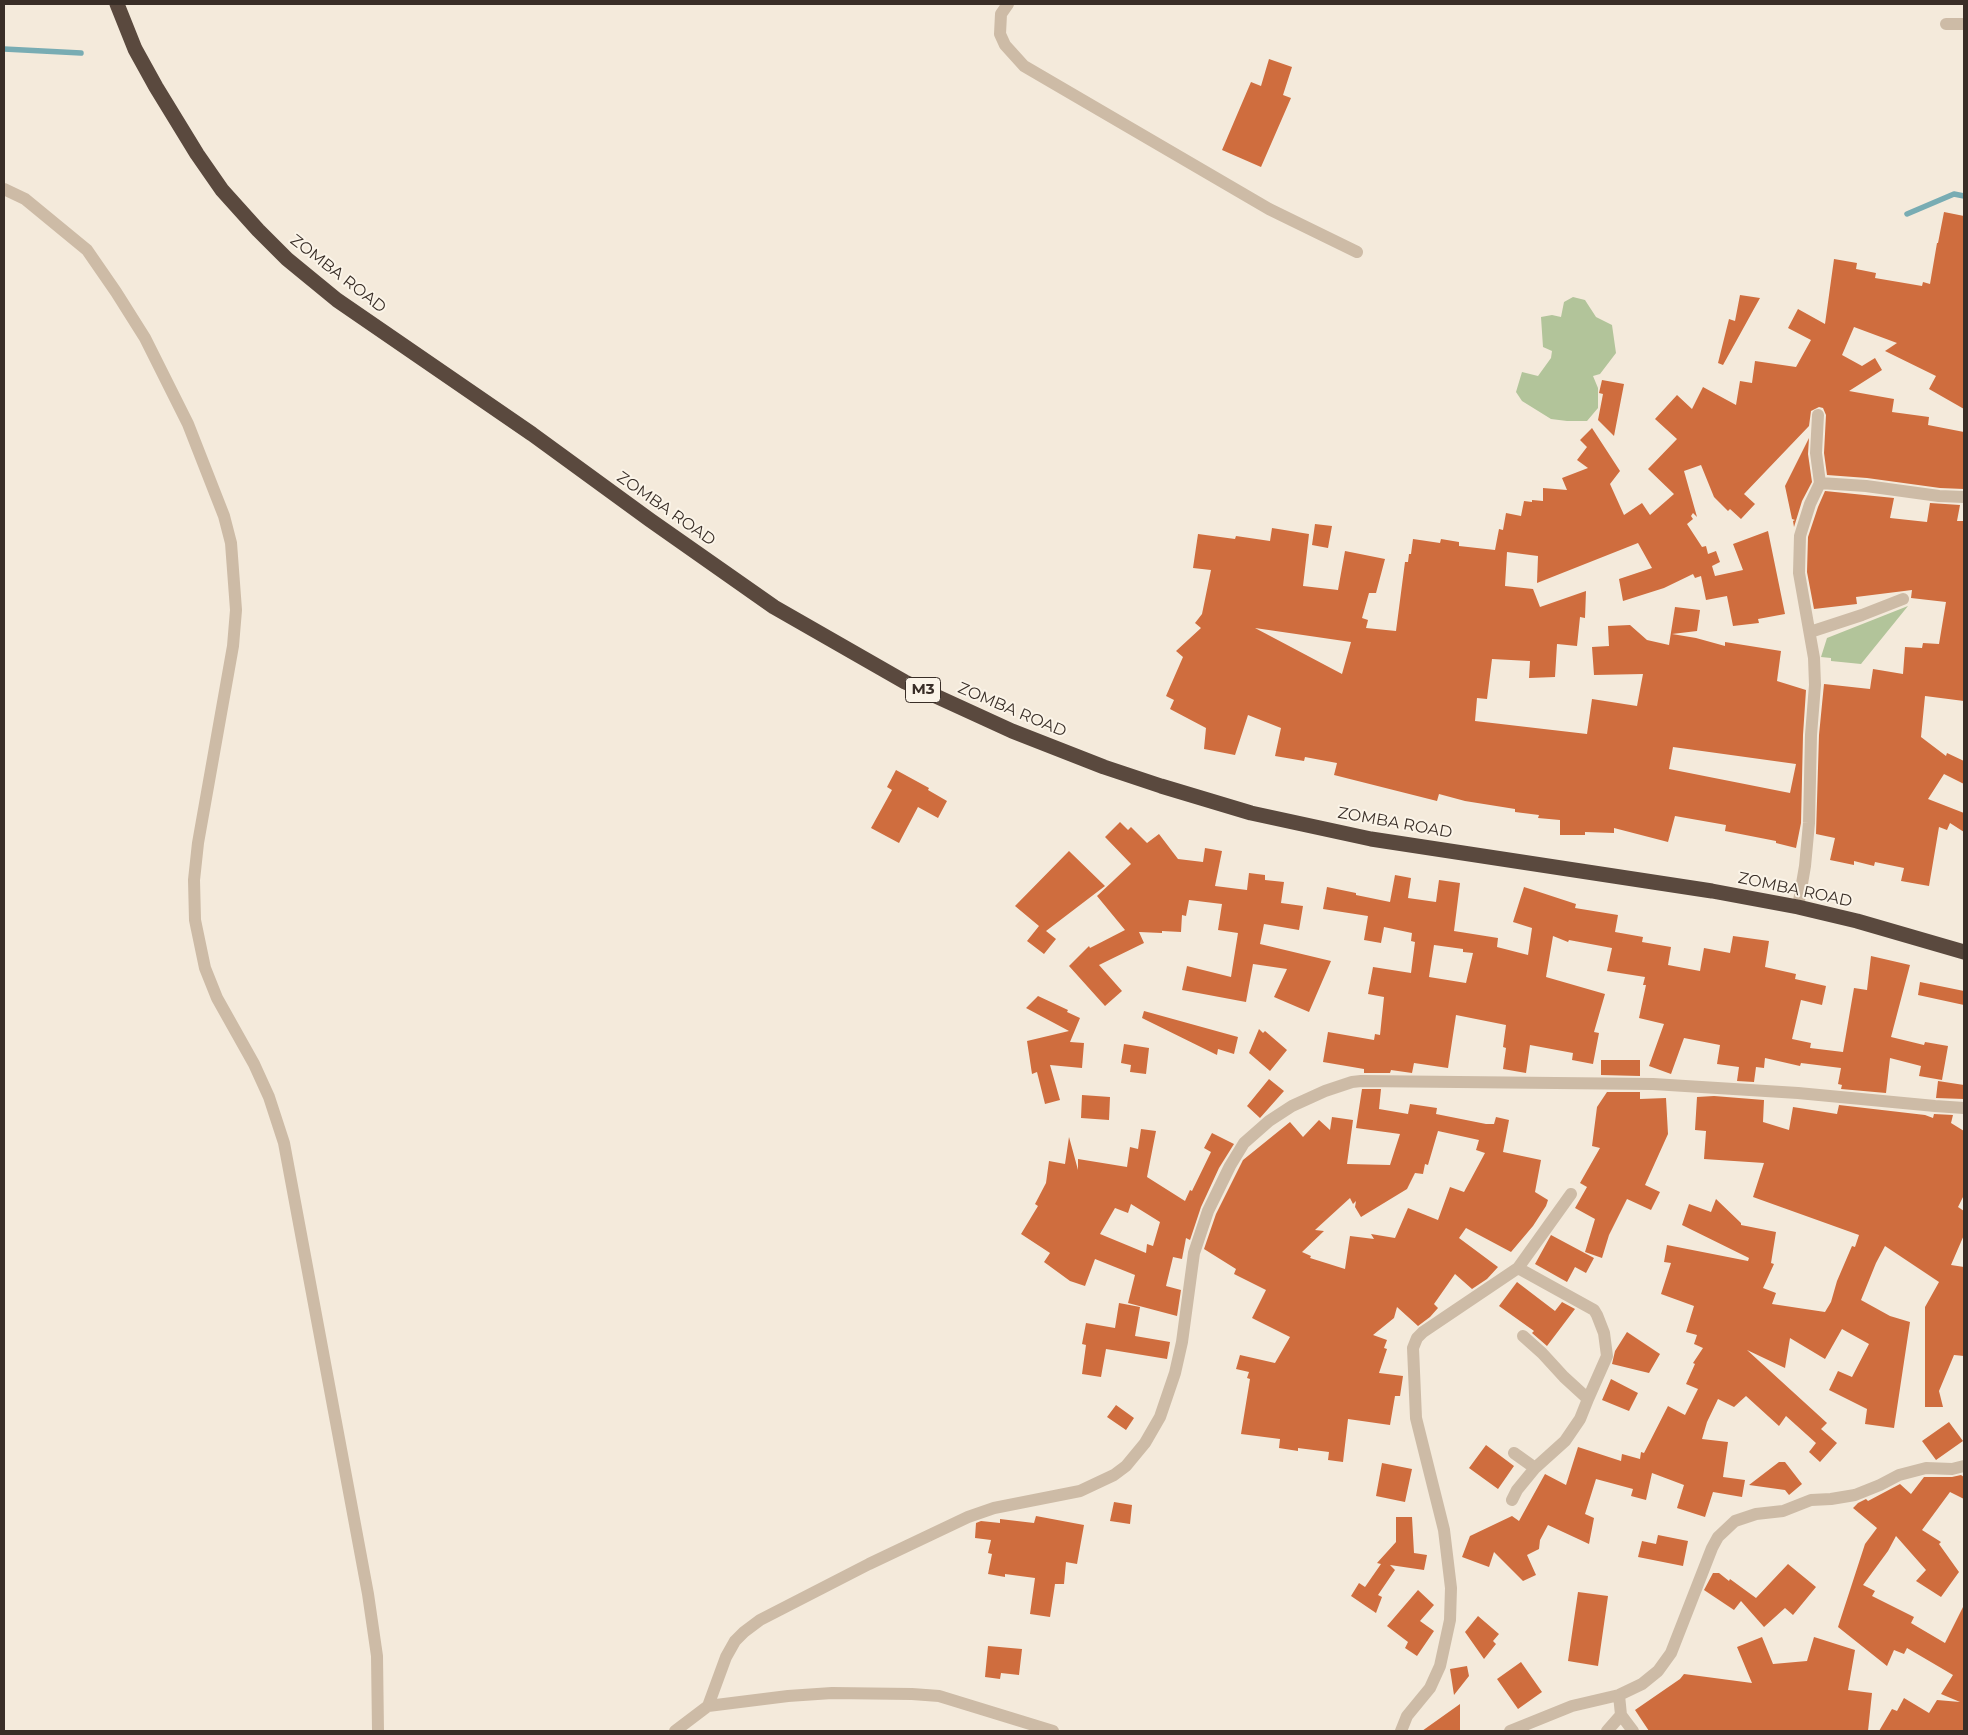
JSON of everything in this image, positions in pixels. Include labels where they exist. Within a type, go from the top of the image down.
[{"type":"highway","name":"ZOMBA ROAD","points":[[117,4],[139,56],[197,154],[222,190],[258,230],[287,258],[337,300],[532,434],[774,607],[905,682],[1012,731],[1104,767],[1251,812],[1371,839],[1712,891],[1798,907],[1857,921],[1964,952]]},
{"type":"street","points":[[1008,4],[1001,14],[1000,34],[1005,45],[1024,66],[1269,209],[1357,252]]},
{"type":"street","points":[[1946,24],[1964,24]]},
{"type":"street","points":[[4,189],[24,199],[87,250],[116,292],[145,338],[188,424],[215,492],[231,543],[236,610],[233,646],[198,843],[194,880],[195,920],[205,968],[217,998],[254,1064],[269,1097],[284,1143],[368,1594],[377,1656],[378,1731]]},
{"type":"street","points":[[1798,907],[1805,866],[1809,824],[1811,735],[1815,685],[1815,664],[1798,573],[1799,546],[1806,514],[1820,483],[1816,452],[1818,415]]},
{"type":"street","points":[[1820,483],[1964,497]]},
{"type":"street","points":[[1810,632],[1903,599]]},
{"type":"street","points":[[708,1706],[726,1657],[735,1641],[760,1620],[869,1564],[968,1517],[994,1508],[1080,1491],[1114,1475],[1126,1466],[1145,1442],[1160,1417],[1172,1381],[1182,1342],[1194,1253],[1208,1211],[1230,1166],[1244,1143],[1269,1121],[1292,1106],[1325,1091],[1361,1081],[1653,1084],[1798,1093],[1964,1108]]},
{"type":"street","points":[[1401,1731],[1407,1716],[1434,1681],[1440,1666],[1450,1620],[1451,1588],[1444,1530],[1416,1418],[1413,1348],[1423,1332],[1518,1268],[1571,1194]]},
{"type":"street","points":[[1512,1500],[1517,1490],[1535,1468],[1565,1441],[1580,1419],[1606,1356],[1604,1334],[1594,1310],[1518,1268]]},
{"type":"street","points":[[1523,1336],[1542,1353],[1564,1378],[1588,1399]]},
{"type":"street","points":[[1514,1453],[1535,1468]]},
{"type":"street","points":[[1510,1731],[1572,1706],[1618,1695],[1642,1684],[1658,1671],[1671,1653],[1718,1536],[1736,1521],[1756,1514],[1783,1511],[1811,1500],[1855,1495],[1899,1475],[1926,1468],[1952,1469],[1964,1466]]},
{"type":"street","points":[[676,1731],[708,1706],[823,1693],[939,1696],[1053,1731]]},
{"type":"street","points":[[1618,1695],[1621,1715],[1633,1731]]},
{"type":"street","points":[[1607,1731],[1621,1715]]},
{"type":"green space","points":[[1573,297],[1585,300],[1596,317],[1612,325],[1616,353],[1600,374],[1593,376],[1598,388],[1598,408],[1587,421],[1551,419],[1522,401],[1516,392],[1522,372],[1538,376],[1551,358],[1552,351],[1543,347],[1541,317],[1552,315],[1561,317],[1564,302]]},
{"type":"green space","points":[[1908,606],[1861,664],[1831,661],[1831,658],[1821,657],[1827,638]]},
{"type":"building","points":[[1269,59],[1292,67],[1283,95],[1291,98],[1261,167],[1222,150],[1251,82],[1261,86]]},
{"type":"building","points":[[1944,212],[1964,216],[1964,409],[1929,389],[1936,376],[1885,351],[1897,343],[1854,327],[1842,355],[1862,366],[1875,358],[1882,370],[1849,391],[1894,399],[1892,412],[1929,417],[1928,425],[1964,432],[1964,489],[1827,475],[1824,453],[1826,415],[1823,408],[1819,407],[1811,411],[1809,426],[1744,494],[1755,504],[1741,519],[1730,509],[1728,511],[1714,497],[1701,465],[1684,471],[1697,517],[1693,513],[1691,516],[1693,519],[1687,524],[1702,547],[1706,546],[1708,554],[1716,551],[1720,562],[1712,566],[1715,576],[1743,570],[1733,544],[1768,531],[1785,614],[1758,619],[1759,623],[1733,626],[1727,596],[1706,600],[1701,576],[1695,578],[1693,574],[1664,588],[1623,601],[1619,579],[1652,568],[1638,543],[1537,583],[1538,556],[1507,552],[1505,586],[1533,589],[1540,607],[1586,591],[1585,618],[1580,617],[1577,646],[1557,644],[1555,677],[1529,678],[1530,661],[1492,659],[1487,699],[1477,698],[1475,721],[1587,734],[1592,699],[1637,706],[1643,674],[1594,675],[1592,647],[1609,646],[1608,626],[1630,625],[1647,640],[1669,645],[1675,607],[1700,610],[1697,631],[1672,634],[1725,646],[1725,642],[1781,651],[1777,681],[1806,690],[1801,823],[1796,848],[1776,843],[1776,841],[1725,831],[1726,825],[1675,816],[1668,842],[1614,828],[1614,833],[1585,832],[1585,835],[1560,835],[1560,820],[1538,818],[1539,815],[1515,812],[1515,809],[1465,801],[1439,794],[1437,801],[1334,775],[1337,763],[1305,757],[1304,761],[1275,756],[1281,728],[1248,715],[1235,755],[1204,749],[1206,728],[1170,709],[1174,700],[1166,696],[1183,657],[1176,651],[1201,628],[1195,623],[1202,614],[1211,570],[1193,568],[1198,534],[1235,539],[1236,536],[1270,541],[1272,528],[1309,534],[1303,586],[1338,590],[1345,551],[1385,559],[1376,593],[1369,593],[1362,618],[1368,620],[1366,628],[1396,631],[1405,562],[1408,562],[1409,554],[1411,554],[1413,539],[1440,543],[1441,539],[1459,542],[1459,546],[1495,550],[1499,529],[1503,530],[1506,513],[1521,516],[1524,501],[1543,501],[1543,488],[1567,490],[1562,478],[1588,468],[1577,460],[1587,447],[1580,440],[1592,428],[1620,471],[1610,484],[1624,515],[1642,503],[1650,515],[1674,494],[1648,469],[1677,439],[1655,419],[1677,395],[1692,409],[1703,387],[1736,405],[1740,381],[1752,383],[1755,361],[1796,367],[1811,340],[1788,328],[1798,309],[1825,324],[1834,259],[1857,263],[1856,269],[1876,273],[1875,278],[1922,286],[1923,282],[1930,284]],"holes":[[[1255,628],[1351,642],[1342,674]],[[1673,747],[1796,764],[1790,793],[1669,769]]]},
{"type":"building","points":[[1740,295],[1760,298],[1723,365],[1718,363],[1729,319],[1735,321]]},
{"type":"building","points":[[1602,380],[1624,384],[1614,436],[1598,420],[1603,394],[1599,393]]},
{"type":"building","points":[[1809,438],[1808,454],[1812,482],[1802,501],[1794,527],[1793,521],[1795,520],[1792,519],[1785,486]]},
{"type":"building","points":[[1825,491],[1894,498],[1890,518],[1927,522],[1930,503],[1960,505],[1957,521],[1964,521],[1964,701],[1925,696],[1921,737],[1946,756],[1947,753],[1964,761],[1964,784],[1944,774],[1928,799],[1964,813],[1964,832],[1950,823],[1947,830],[1939,827],[1929,886],[1901,881],[1904,868],[1875,862],[1874,866],[1854,861],[1854,865],[1830,860],[1835,838],[1816,834],[1819,735],[1824,684],[1870,689],[1873,669],[1903,674],[1905,647],[1922,648],[1923,643],[1939,644],[1946,602],[1911,598],[1912,590],[1856,597],[1857,604],[1814,609],[1807,572],[1808,537]]},
{"type":"building","points":[[1315,524],[1332,526],[1328,548],[1312,545]]},
{"type":"building","points":[[896,770],[929,788],[928,790],[947,801],[938,818],[918,807],[899,843],[871,828],[892,790],[887,787]]},
{"type":"building","points":[[1120,822],[1128,830],[1131,827],[1147,843],[1159,834],[1178,859],[1203,862],[1205,848],[1222,851],[1215,886],[1247,890],[1249,873],[1265,875],[1265,880],[1284,882],[1281,903],[1303,906],[1299,930],[1264,924],[1260,944],[1331,961],[1309,1012],[1274,997],[1287,969],[1253,964],[1246,1002],[1182,990],[1187,966],[1231,977],[1238,933],[1218,930],[1222,904],[1189,900],[1186,916],[1182,915],[1181,932],[1139,932],[1144,943],[1099,965],[1122,991],[1105,1006],[1069,966],[1089,946],[1090,948],[1125,930],[1097,896],[1131,864],[1105,837]]},
{"type":"building","points":[[1069,851],[1105,886],[1046,931],[1056,939],[1044,954],[1027,941],[1039,926],[1015,906]]},
{"type":"building","points":[[1395,875],[1411,878],[1408,898],[1436,902],[1439,880],[1460,883],[1454,931],[1498,938],[1497,947],[1528,955],[1532,928],[1513,922],[1524,887],[1576,904],[1575,908],[1618,915],[1615,932],[1643,937],[1642,942],[1671,947],[1668,965],[1700,971],[1704,948],[1730,953],[1733,936],[1769,941],[1765,967],[1796,974],[1795,979],[1826,986],[1822,1005],[1801,1000],[1792,1039],[1811,1043],[1810,1048],[1843,1052],[1854,988],[1867,990],[1871,956],[1910,965],[1891,1037],[1924,1045],[1925,1042],[1948,1046],[1942,1080],[1919,1076],[1921,1066],[1890,1058],[1886,1093],[1841,1089],[1842,1085],[1838,1084],[1841,1068],[1801,1063],[1800,1066],[1765,1058],[1764,1068],[1756,1067],[1754,1082],[1737,1081],[1739,1067],[1717,1064],[1720,1045],[1684,1038],[1671,1074],[1649,1066],[1664,1024],[1639,1018],[1646,985],[1643,985],[1645,977],[1607,971],[1612,948],[1569,940],[1568,942],[1553,936],[1546,977],[1605,994],[1594,1032],[1599,1033],[1593,1064],[1572,1060],[1573,1053],[1530,1045],[1526,1073],[1503,1069],[1506,1048],[1503,1047],[1506,1025],[1456,1015],[1448,1068],[1414,1063],[1412,1073],[1391,1070],[1390,1073],[1364,1073],[1364,1069],[1323,1062],[1328,1032],[1374,1040],[1375,1034],[1380,1035],[1384,997],[1368,994],[1373,967],[1411,973],[1415,942],[1411,941],[1412,933],[1384,927],[1381,943],[1364,940],[1368,916],[1323,909],[1327,887],[1390,902]],"holes":[[[1434,945],[1463,949],[1463,952],[1473,953],[1466,983],[1429,977]]]},
{"type":"building","points":[[1920,982],[1964,991],[1964,1005],[1918,995]]},
{"type":"building","points":[[1038,996],[1068,1010],[1067,1012],[1080,1018],[1070,1042],[1084,1043],[1082,1068],[1050,1065],[1060,1100],[1045,1104],[1037,1072],[1032,1074],[1027,1041],[1069,1031],[1026,1008]]},
{"type":"building","points":[[1144,1011],[1238,1037],[1234,1054],[1218,1049],[1217,1055],[1142,1018]]},
{"type":"building","points":[[1259,1029],[1263,1033],[1265,1031],[1287,1050],[1270,1071],[1249,1053]]},
{"type":"building","points":[[1124,1044],[1149,1048],[1146,1074],[1130,1072],[1131,1065],[1121,1063]]},
{"type":"building","points":[[1601,1060],[1640,1060],[1640,1076],[1601,1075]]},
{"type":"building","points":[[1269,1079],[1284,1091],[1260,1118],[1247,1106]]},
{"type":"building","points":[[1938,1081],[1964,1085],[1964,1099],[1936,1098]]},
{"type":"building","points":[[1362,1089],[1381,1089],[1379,1109],[1408,1114],[1410,1104],[1437,1108],[1436,1114],[1486,1124],[1494,1124],[1496,1117],[1509,1120],[1503,1152],[1541,1160],[1535,1192],[1548,1200],[1533,1226],[1511,1252],[1466,1228],[1459,1238],[1498,1267],[1487,1279],[1472,1289],[1455,1274],[1434,1304],[1438,1308],[1418,1326],[1397,1307],[1394,1318],[1373,1335],[1387,1340],[1384,1348],[1387,1349],[1379,1373],[1403,1376],[1400,1396],[1395,1396],[1390,1425],[1348,1419],[1343,1462],[1328,1460],[1329,1452],[1298,1448],[1298,1451],[1279,1448],[1280,1439],[1241,1434],[1250,1379],[1247,1378],[1249,1372],[1236,1369],[1240,1355],[1275,1363],[1290,1337],[1252,1318],[1266,1290],[1234,1274],[1236,1269],[1204,1249],[1216,1214],[1243,1160],[1290,1122],[1303,1137],[1319,1120],[1330,1130],[1332,1117],[1353,1120],[1347,1164],[1390,1165],[1400,1134],[1356,1128]],"holes":[[[1438,1131],[1479,1140],[1476,1150],[1485,1153],[1464,1192],[1450,1187],[1438,1220],[1408,1208],[1395,1238],[1371,1234],[1374,1239],[1350,1236],[1345,1269],[1310,1258],[1311,1256],[1302,1252],[1324,1231],[1315,1230],[1350,1198],[1353,1204],[1356,1201],[1355,1207],[1361,1217],[1407,1189],[1415,1173],[1423,1174],[1425,1164],[1428,1165]]]},
{"type":"building","points":[[1607,1092],[1640,1092],[1640,1099],[1666,1098],[1668,1134],[1645,1185],[1660,1192],[1651,1210],[1627,1199],[1609,1235],[1602,1258],[1585,1252],[1595,1219],[1575,1208],[1587,1187],[1580,1183],[1600,1148],[1592,1146],[1597,1107]]},
{"type":"building","points":[[1082,1095],[1110,1097],[1109,1120],[1081,1118]]},
{"type":"building","points":[[1714,1096],[1764,1100],[1763,1122],[1789,1130],[1793,1107],[1837,1114],[1839,1105],[1925,1115],[1933,1118],[1934,1114],[1953,1115],[1951,1123],[1964,1131],[1964,1195],[1958,1207],[1964,1211],[1964,1235],[1951,1265],[1964,1267],[1964,1356],[1954,1355],[1939,1391],[1943,1407],[1925,1407],[1925,1307],[1939,1282],[1885,1246],[1861,1300],[1890,1316],[1910,1322],[1894,1428],[1865,1424],[1867,1409],[1829,1390],[1838,1371],[1852,1377],[1869,1344],[1842,1329],[1825,1359],[1790,1338],[1785,1368],[1747,1350],[1827,1423],[1821,1429],[1837,1443],[1820,1462],[1809,1452],[1816,1443],[1786,1416],[1779,1426],[1746,1396],[1734,1407],[1718,1399],[1707,1422],[1702,1439],[1728,1442],[1723,1477],[1745,1480],[1742,1497],[1713,1492],[1705,1517],[1677,1508],[1684,1485],[1652,1473],[1646,1500],[1631,1496],[1633,1489],[1596,1479],[1585,1514],[1594,1518],[1589,1544],[1548,1525],[1540,1540],[1539,1549],[1527,1555],[1536,1575],[1523,1581],[1494,1552],[1489,1567],[1462,1557],[1470,1536],[1512,1516],[1519,1521],[1545,1474],[1566,1485],[1578,1447],[1621,1461],[1622,1454],[1640,1459],[1641,1452],[1644,1453],[1668,1406],[1685,1415],[1698,1389],[1686,1384],[1695,1364],[1693,1363],[1703,1348],[1694,1344],[1697,1335],[1686,1332],[1694,1306],[1661,1294],[1671,1263],[1664,1262],[1667,1245],[1748,1261],[1749,1258],[1682,1225],[1689,1204],[1711,1212],[1716,1199],[1741,1225],[1776,1232],[1771,1263],[1774,1264],[1763,1288],[1776,1293],[1772,1304],[1825,1312],[1831,1302],[1837,1281],[1852,1246],[1855,1247],[1859,1235],[1753,1197],[1764,1163],[1704,1159],[1706,1131],[1695,1130],[1697,1097]]},
{"type":"building","points":[[1141,1129],[1156,1131],[1147,1177],[1185,1201],[1211,1152],[1204,1148],[1212,1133],[1234,1144],[1219,1168],[1201,1207],[1190,1240],[1186,1238],[1182,1259],[1173,1257],[1166,1286],[1181,1290],[1177,1316],[1128,1303],[1135,1275],[1095,1259],[1085,1286],[1070,1281],[1044,1262],[1050,1253],[1021,1234],[1038,1206],[1035,1204],[1046,1183],[1049,1161],[1065,1164],[1069,1137],[1078,1170],[1078,1159],[1127,1167],[1130,1147],[1138,1149]],"holes":[[[1131,1204],[1160,1222],[1153,1246],[1147,1244],[1146,1253],[1100,1234],[1115,1208],[1128,1213]]]},
{"type":"building","points":[[1551,1235],[1594,1258],[1586,1273],[1575,1267],[1567,1282],[1535,1264]]},
{"type":"building","points":[[1517,1282],[1555,1311],[1562,1302],[1575,1309],[1547,1346],[1532,1333],[1534,1331],[1499,1306]]},
{"type":"building","points":[[1119,1303],[1140,1307],[1135,1336],[1170,1342],[1167,1359],[1106,1349],[1101,1377],[1082,1374],[1086,1345],[1082,1344],[1086,1323],[1115,1328]]},
{"type":"building","points":[[1627,1332],[1660,1354],[1649,1373],[1612,1364],[1615,1351]]},
{"type":"building","points":[[1611,1379],[1638,1393],[1629,1411],[1602,1400]]},
{"type":"building","points":[[1116,1405],[1134,1418],[1126,1430],[1107,1417]]},
{"type":"building","points":[[1949,1422],[1963,1441],[1936,1460],[1922,1441]]},
{"type":"building","points":[[1486,1445],[1514,1466],[1498,1489],[1469,1468]]},
{"type":"building","points":[[1779,1462],[1785,1462],[1802,1484],[1789,1495],[1785,1490],[1749,1485]]},
{"type":"building","points":[[1382,1463],[1412,1469],[1405,1502],[1376,1496]]},
{"type":"building","points":[[1961,1475],[1964,1477],[1964,1499],[1950,1492],[1922,1530],[1941,1542],[1939,1544],[1959,1572],[1941,1597],[1916,1581],[1926,1570],[1896,1536],[1888,1551],[1863,1585],[1875,1591],[1872,1596],[1914,1617],[1911,1623],[1945,1643],[1964,1605],[1964,1731],[1879,1731],[1892,1709],[1897,1711],[1904,1698],[1929,1713],[1937,1700],[1960,1702],[1941,1694],[1953,1675],[1907,1648],[1904,1654],[1894,1650],[1887,1666],[1838,1627],[1865,1544],[1877,1528],[1853,1508],[1858,1503],[1866,1499],[1868,1501],[1900,1484],[1911,1494],[1924,1477],[1952,1477]]},
{"type":"building","points":[[1114,1502],[1132,1505],[1130,1524],[1110,1521]]},
{"type":"building","points":[[1036,1516],[1084,1525],[1077,1564],[1066,1562],[1064,1584],[1055,1584],[1050,1617],[1030,1614],[1035,1578],[1005,1574],[1005,1577],[988,1574],[992,1554],[988,1553],[991,1540],[975,1538],[976,1523],[981,1521],[1000,1523],[1000,1519],[1034,1523]]},
{"type":"building","points":[[1396,1517],[1412,1517],[1414,1553],[1427,1555],[1424,1570],[1390,1565],[1395,1570],[1378,1595],[1382,1597],[1376,1613],[1351,1596],[1359,1583],[1365,1587],[1381,1564],[1377,1563],[1396,1542]]},
{"type":"building","points":[[1658,1535],[1688,1541],[1683,1566],[1638,1557],[1642,1541],[1656,1544]]},
{"type":"building","points":[[1788,1564],[1816,1587],[1793,1615],[1785,1608],[1764,1627],[1741,1601],[1734,1610],[1704,1590],[1713,1573],[1719,1573],[1756,1598]]},
{"type":"building","points":[[1418,1590],[1434,1605],[1420,1621],[1434,1631],[1417,1656],[1405,1648],[1408,1642],[1387,1626]]},
{"type":"building","points":[[1578,1592],[1608,1596],[1598,1666],[1568,1661]]},
{"type":"building","points":[[1478,1616],[1499,1634],[1493,1641],[1496,1644],[1484,1659],[1465,1632]]},
{"type":"building","points":[[1762,1637],[1773,1664],[1807,1661],[1814,1637],[1855,1650],[1848,1690],[1872,1693],[1868,1731],[1649,1731],[1635,1710],[1680,1679],[1684,1674],[1752,1683],[1737,1647]]},
{"type":"building","points":[[988,1646],[1022,1649],[1019,1675],[1001,1673],[1000,1679],[985,1677]]},
{"type":"building","points":[[1521,1662],[1542,1692],[1518,1709],[1497,1679]]},
{"type":"building","points":[[1467,1666],[1469,1676],[1454,1695],[1450,1669]]},
{"type":"building","points":[[1460,1704],[1460,1731],[1422,1731]]},
{"type":"waterway","points":[[4,49],[81,53]]},
{"type":"waterway","points":[[1907,214],[1954,194],[1964,196]]}]
